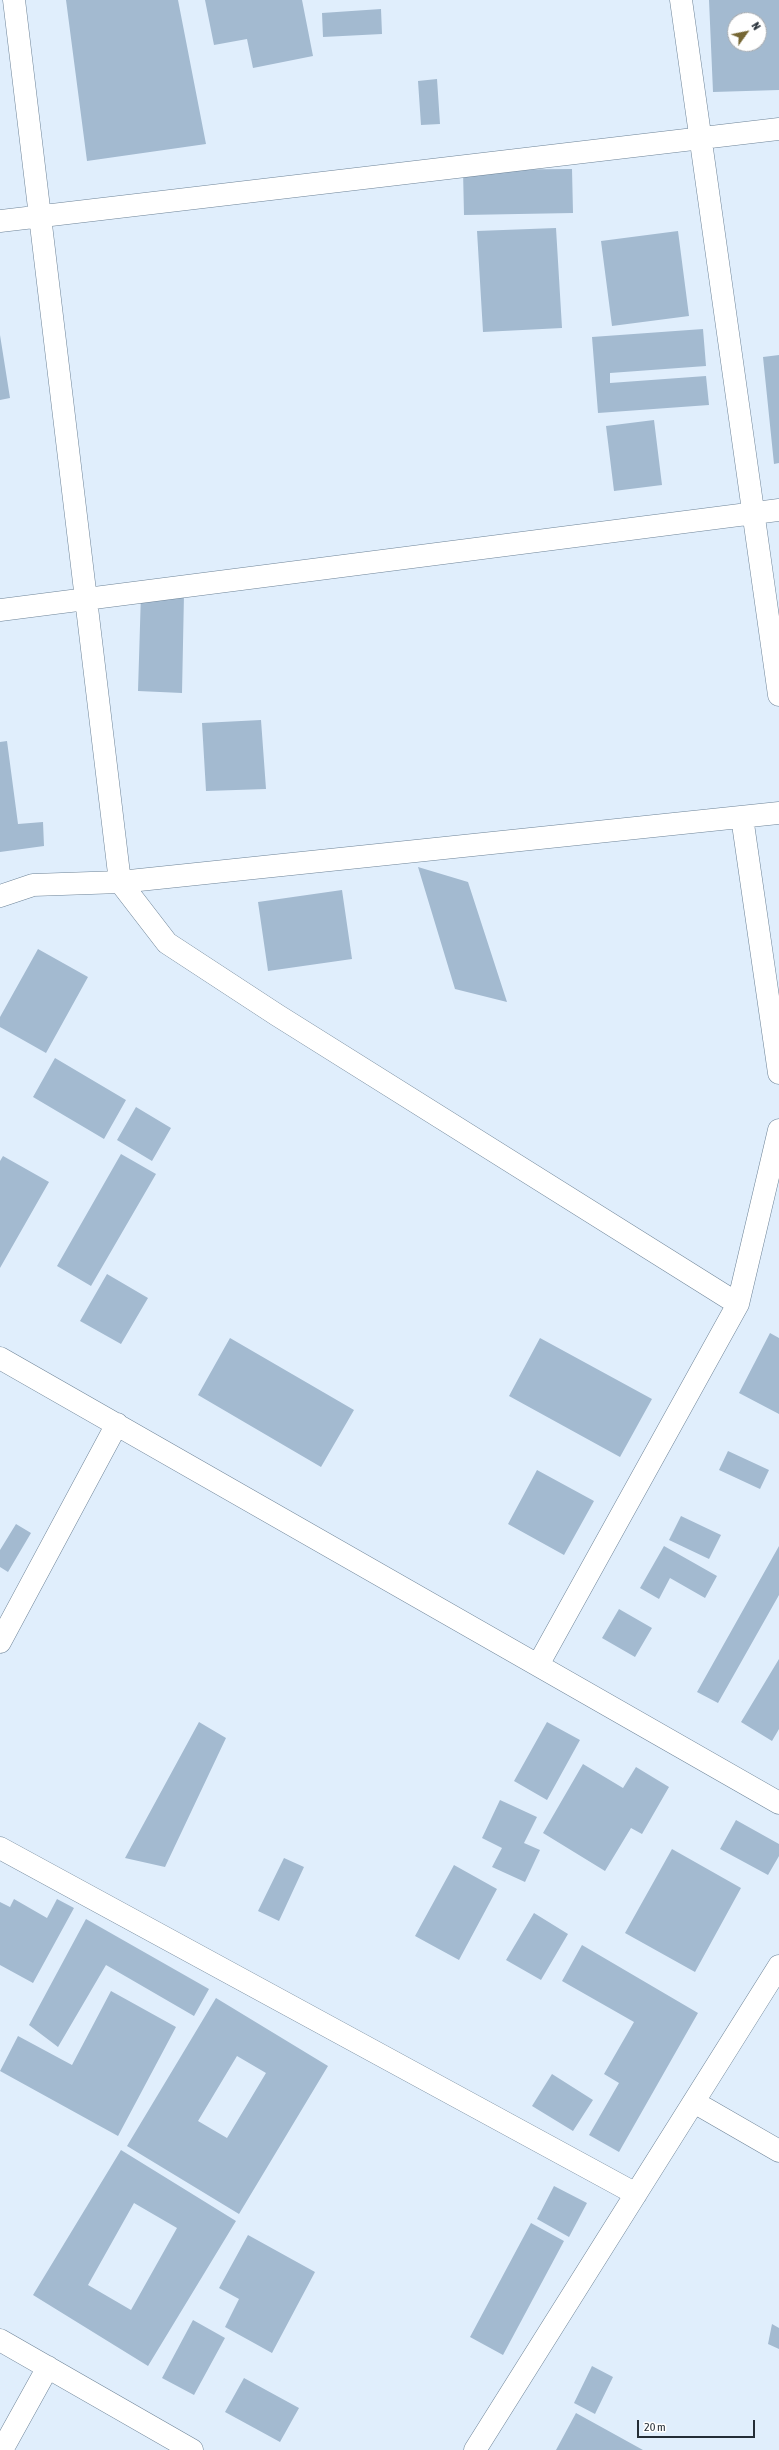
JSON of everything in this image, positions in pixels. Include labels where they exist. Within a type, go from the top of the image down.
[{"type":"street","points":[[14,0],[120,882],[167,943],[276,1015],[738,1304]]},
{"type":"street","points":[[681,0],[779,694]]},
{"type":"street","points":[[0,221],[779,129]]},
{"type":"street","points":[[0,610],[779,510]]},
{"type":"street","points":[[0,896],[32,885],[120,882],[779,813]]},
{"type":"street","points":[[742,817],[779,1072]]},
{"type":"street","points":[[538,1665],[738,1304],[779,1130]]},
{"type":"street","points":[[0,1358],[779,1803]]},
{"type":"street","points":[[0,1642],[116,1424]]},
{"type":"street","points":[[0,1848],[636,2194]]},
{"type":"street","points":[[475,2450],[779,1966]]},
{"type":"street","points":[[694,2102],[779,2151]]},
{"type":"street","points":[[0,2340],[192,2450]]},
{"type":"street","points":[[2,2450],[48,2367]]},
{"type":"building","points":[[66,0],[178,0],[206,144],[87,161]]},
{"type":"building","points":[[205,0],[302,0],[313,56],[253,68],[247,39],[214,45]]},
{"type":"building","points":[[709,0],[779,0],[779,90],[713,92]]},
{"type":"building","points":[[381,9],[382,34],[323,37],[322,13]]},
{"type":"building","points":[[437,79],[440,124],[421,125],[418,81]]},
{"type":"building","points":[[572,169],[573,213],[464,215],[463,170]]},
{"type":"building","points":[[556,228],[562,328],[483,332],[477,231]]},
{"type":"building","points":[[678,231],[689,316],[612,326],[601,241]]},
{"type":"building","points":[[703,329],[706,366],[610,373],[610,383],[706,376],[709,405],[598,413],[592,337]]},
{"type":"building","points":[[0,335],[10,398],[0,400]]},
{"type":"building","points":[[779,355],[779,463],[774,464],[763,357]]},
{"type":"building","points":[[654,420],[662,485],[614,491],[606,426]]},
{"type":"building","points":[[141,593],[184,594],[182,693],[138,691]]},
{"type":"building","points":[[261,720],[266,789],[206,791],[202,723]]},
{"type":"building","points":[[7,741],[18,824],[43,822],[44,846],[0,852],[0,742]]},
{"type":"building","points":[[418,867],[468,882],[507,1002],[455,989]]},
{"type":"building","points":[[342,890],[352,959],[268,971],[258,902]]},
{"type":"building","points":[[38,949],[88,977],[46,1053],[0,1027],[0,1017]]},
{"type":"building","points":[[55,1058],[126,1100],[104,1139],[33,1097]]},
{"type":"building","points":[[136,1107],[171,1128],[152,1161],[117,1140]]},
{"type":"building","points":[[121,1154],[156,1174],[91,1286],[57,1266]]},
{"type":"building","points":[[3,1156],[49,1182],[0,1268],[0,1161]]},
{"type":"building","points":[[107,1274],[148,1298],[121,1344],[80,1321]]},
{"type":"building","points":[[770,1333],[779,1338],[779,1414],[739,1393]]},
{"type":"building","points":[[230,1338],[354,1410],[321,1467],[198,1395]]},
{"type":"building","points":[[540,1338],[652,1399],[620,1457],[509,1396]]},
{"type":"building","points":[[728,1451],[769,1470],[760,1489],[719,1470]]},
{"type":"building","points":[[537,1470],[594,1501],[564,1555],[508,1524]]},
{"type":"building","points":[[681,1516],[721,1535],[709,1559],[669,1540]]},
{"type":"building","points":[[16,1524],[31,1533],[8,1572],[0,1567],[0,1550]]},
{"type":"building","points":[[664,1546],[717,1576],[705,1598],[670,1578],[659,1599],[640,1588]]},
{"type":"building","points":[[779,1546],[779,1595],[718,1703],[697,1692]]},
{"type":"building","points":[[619,1609],[652,1628],[635,1657],[602,1638]]},
{"type":"building","points":[[779,1659],[779,1729],[772,1741],[741,1722]]},
{"type":"building","points":[[199,1722],[226,1738],[165,1867],[125,1858]]},
{"type":"building","points":[[547,1722],[580,1740],[547,1800],[514,1781]]},
{"type":"building","points":[[583,1764],[623,1788],[636,1767],[669,1787],[642,1834],[631,1828],[605,1871],[543,1833]]},
{"type":"building","points":[[500,1800],[537,1817],[524,1843],[540,1850],[525,1882],[492,1867],[502,1848],[482,1838]]},
{"type":"building","points":[[736,1820],[779,1844],[779,1856],[768,1875],[720,1849]]},
{"type":"building","points":[[672,1849],[741,1888],[695,1972],[625,1933]]},
{"type":"building","points":[[284,1858],[304,1867],[279,1921],[258,1911]]},
{"type":"building","points":[[454,1865],[497,1889],[459,1960],[415,1936]]},
{"type":"building","points":[[14,1899],[47,1918],[57,1899],[74,1908],[33,1983],[0,1965],[0,1902],[10,1907]]},
{"type":"building","points":[[534,1913],[568,1934],[541,1980],[506,1960]]},
{"type":"building","points":[[86,1919],[209,1989],[194,2016],[106,1965],[58,2047],[29,2025]]},
{"type":"building","points":[[582,1945],[698,2013],[619,2152],[589,2135],[619,2083],[604,2074],[634,2022],[562,1981]]},
{"type":"building","points":[[111,1991],[176,2027],[118,2136],[0,2071],[18,2036],[72,2065]]},
{"type":"building","points":[[216,1998],[328,2066],[239,2214],[127,2146]],"holes":[[[237,2056],[266,2073],[227,2138],[198,2121]]]},
{"type":"building","points":[[552,2074],[593,2100],[573,2131],[532,2106]]},
{"type":"building","points":[[121,2150],[236,2221],[148,2366],[33,2295]],"holes":[[[134,2203],[177,2228],[131,2310],[88,2285]]]},
{"type":"building","points":[[554,2186],[587,2203],[569,2237],[537,2219]]},
{"type":"building","points":[[531,2223],[564,2241],[503,2355],[470,2337]]},
{"type":"building","points":[[248,2235],[315,2272],[272,2353],[225,2327],[239,2299],[219,2288]]},
{"type":"building","points":[[193,2320],[225,2338],[194,2395],[162,2378]]},
{"type":"building","points":[[772,2324],[779,2328],[779,2349],[768,2344]]},
{"type":"building","points":[[592,2366],[613,2377],[595,2414],[574,2403]]},
{"type":"building","points":[[244,2378],[299,2408],[280,2442],[225,2412]]},
{"type":"building","points":[[576,2413],[643,2450],[556,2450]]}]
